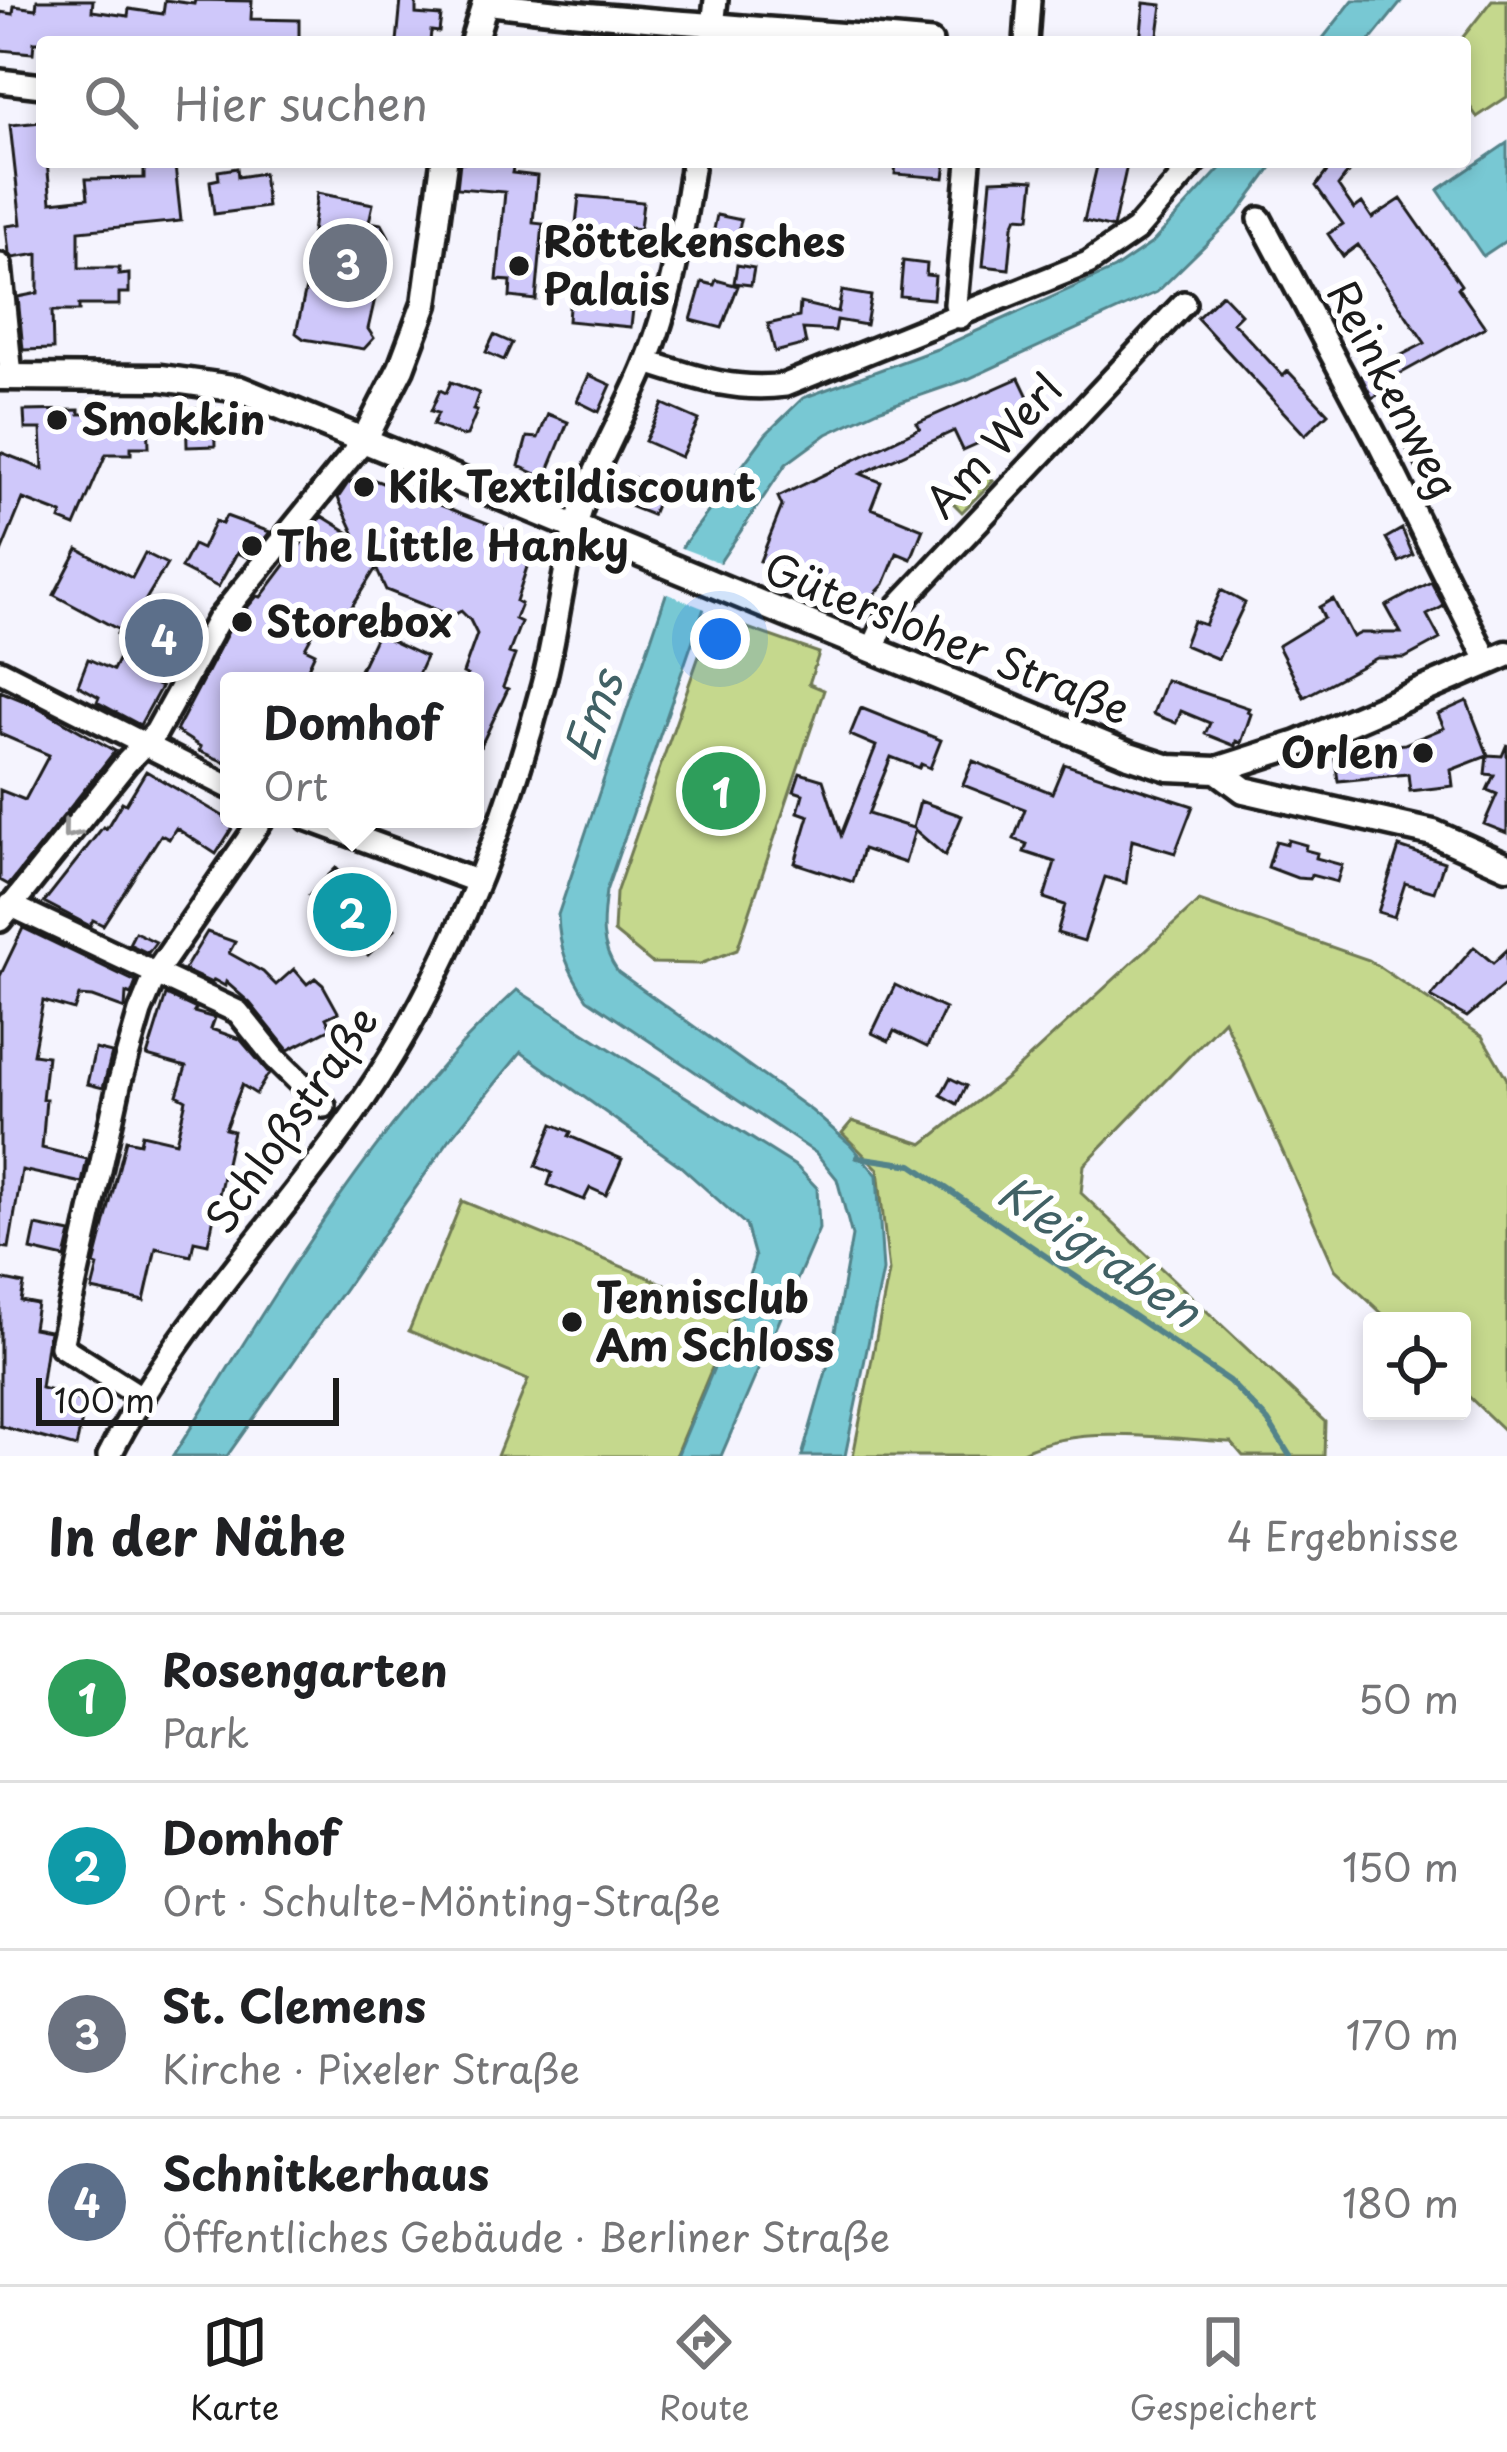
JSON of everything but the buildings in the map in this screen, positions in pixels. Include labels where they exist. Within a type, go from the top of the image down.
[{"type":"main road","points":[[475,36],[485,2]]},
{"type":"main road","points":[[364,440],[401,368],[425,304],[443,168]]},
{"type":"main road","name":"Gütersloher Straße","points":[[6,376],[202,381],[239,389],[656,564],[1169,768],[1217,770],[1298,744],[1497,658]]},
{"type":"main road","points":[[1217,770],[1244,790],[1433,833],[1507,866]]},
{"type":"street","points":[[712,33],[716,0]]},
{"type":"street","points":[[1026,36],[1029,0]]},
{"type":"street","points":[[485,2],[712,33],[785,36]]},
{"type":"street","points":[[0,80],[36,85]]},
{"type":"street","name":"Schloßstraße","points":[[109,1456],[141,1397],[355,1112],[434,977],[476,880],[543,686],[584,500],[647,362],[693,168]]},
{"type":"street","points":[[960,316],[956,304],[968,168]]},
{"type":"street","points":[[647,362],[722,385],[756,389],[785,385],[1088,263],[1136,230],[1190,168]]},
{"type":"street","name":"Reinkenweg","points":[[1260,219],[1497,658]]},
{"type":"street","points":[[0,265],[6,376]]},
{"type":"street","name":"Am Werl","points":[[872,650],[886,619],[1184,303]]},
{"type":"street","points":[[324,1106],[275,1058],[238,1012],[157,971],[5,913],[156,732],[218,620],[364,440]]},
{"type":"street","points":[[0,671],[220,783]]},
{"type":"street","points":[[141,1397],[61,1346],[128,1050],[157,971],[256,828]]},
{"type":"street","points":[[333,828],[476,880]]},
{"type":"green space","points":[[1492,0],[1507,0],[1507,97],[1477,117],[1471,108],[1471,36],[1464,36]]},
{"type":"green space","points":[[981,469],[993,481],[962,512],[950,500]]},
{"type":"green space","points":[[713,616],[819,653],[809,684],[824,690],[737,950],[700,964],[652,963],[614,932],[616,893]]},
{"type":"green space","points":[[1199,901],[1369,960],[1482,1036],[1507,1079],[1507,1433],[1471,1399],[1471,1312],[1380,1312],[1335,1269],[1224,1020],[1084,1165],[1081,1193],[1325,1422],[1324,1456],[1243,1456],[1231,1442],[1120,1435],[1063,1439],[1015,1456],[853,1456],[889,1272],[878,1169],[842,1133],[852,1121],[923,1144],[1008,1077]]},
{"type":"green space","name":"Tennisclub Am Schloss","points":[[462,1201],[735,1313],[675,1456],[497,1456],[528,1380],[409,1331]]},
{"type":"water","points":[[1353,0],[1403,0],[1374,36],[1325,36]]},
{"type":"water","points":[[1507,143],[1507,240],[1483,256],[1438,190]]},
{"type":"water","points":[[1221,168],[1272,168],[1239,212],[1157,292],[968,379],[878,410],[827,434],[786,464],[720,562],[606,891],[603,933],[618,972],[812,1111],[877,1175],[883,1271],[845,1456],[802,1456],[831,1354],[852,1236],[837,1179],[816,1153],[587,999],[566,959],[558,915],[682,547],[766,434],[803,398],[937,349],[1114,269],[1152,243]]},
{"type":"water","points":[[517,990],[797,1167],[817,1188],[819,1229],[721,1456],[677,1456],[737,1313],[755,1257],[746,1225],[679,1165],[521,1052],[450,1139],[227,1456],[173,1456],[289,1272],[372,1152],[465,1041]]},
{"type":"pier","points":[[676,546],[726,565],[710,611],[660,591]]},
{"type":"waterway","name":"Kleigraben","points":[[857,1157],[912,1165],[1229,1381],[1268,1421],[1290,1456]]},
{"type":"place","name":"St. Clemens","points":[[348,263]]},
{"type":"place","name":"Röttekensches Palais","points":[[519,266]]},
{"type":"place","name":"Smokkin","points":[[57,420]]},
{"type":"place","name":"Kik Textildiscount","points":[[364,487]]},
{"type":"place","name":"The Little Hanky","points":[[252,546]]},
{"type":"place","name":"Storebox","points":[[242,622]]},
{"type":"place","name":"Schnitkerhaus","points":[[164,638]]},
{"type":"place","name":"Orlen","points":[[1423,753]]},
{"type":"place","name":"Rosengarten","points":[[721,791]]},
{"type":"place","name":"Domhof","points":[[352,912]]},
{"type":"place","name":"Tennisclub Am Schloss","points":[[572,1322]]},
{"type":"water label","name":"Ems","points":[[594,716]]}]
